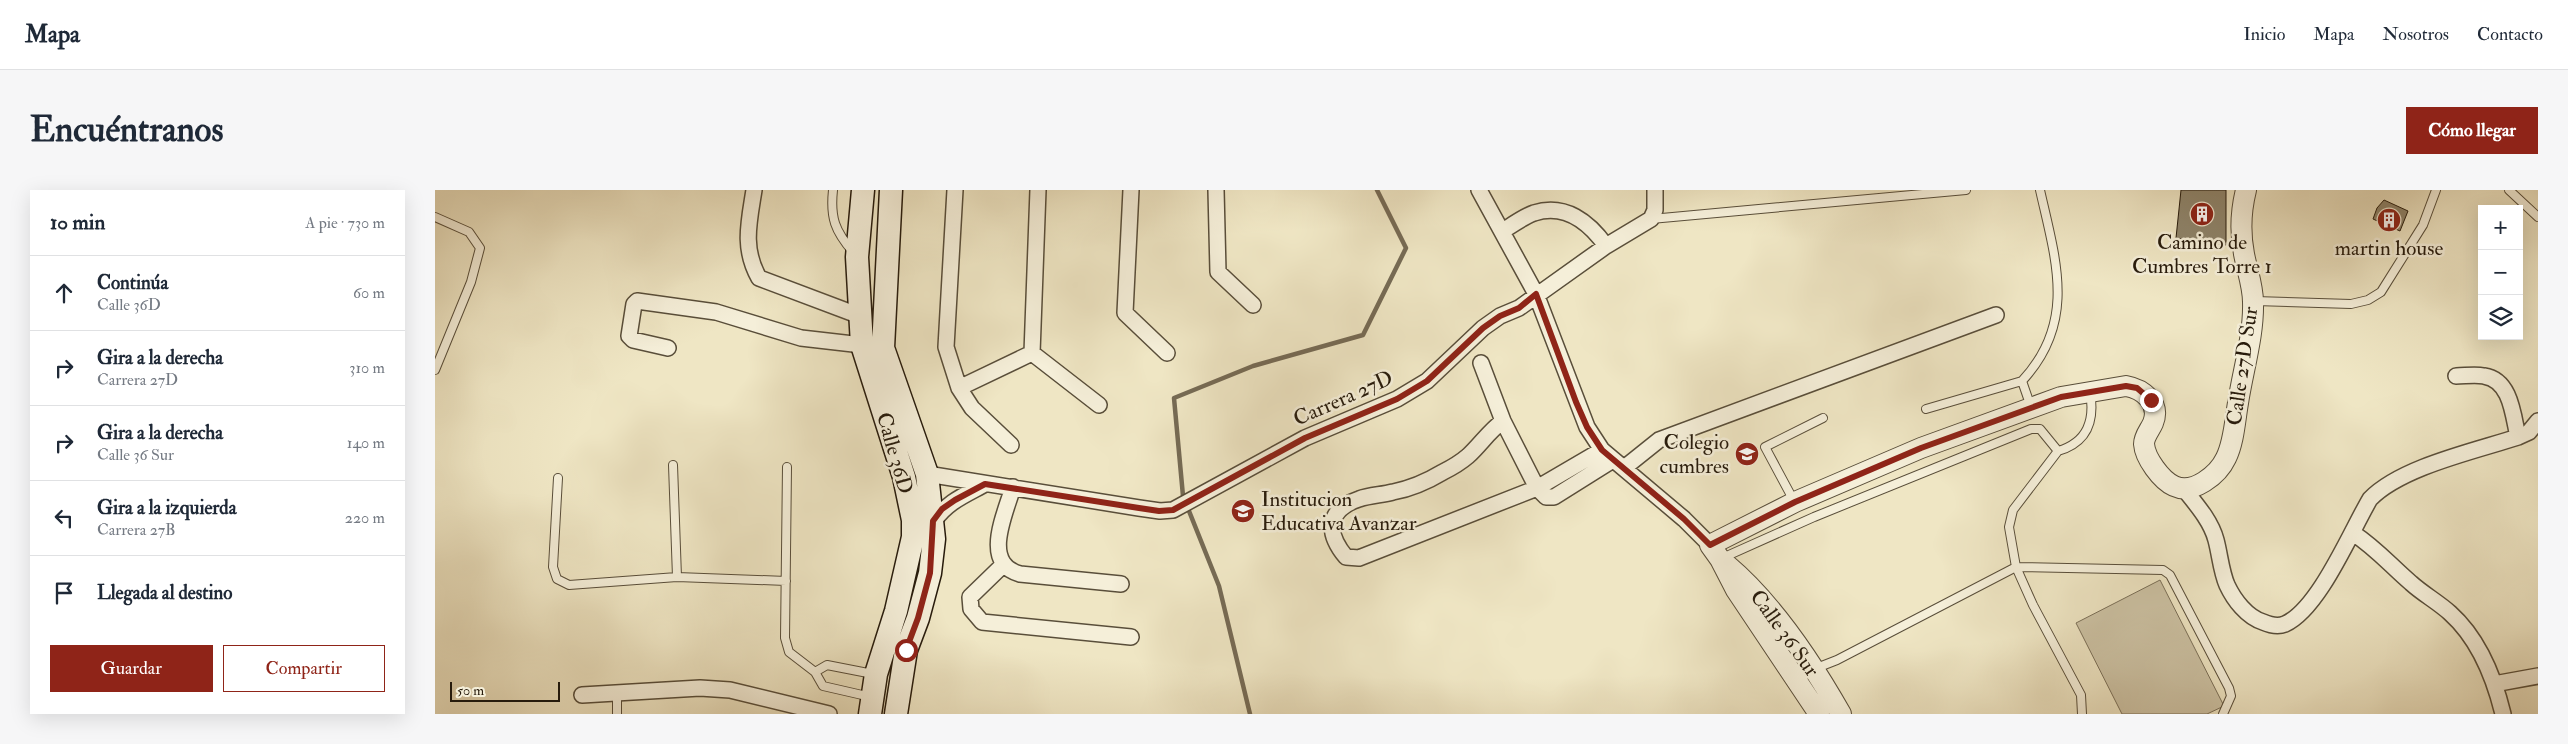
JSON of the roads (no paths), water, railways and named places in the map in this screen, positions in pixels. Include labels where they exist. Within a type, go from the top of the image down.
[{"type":"main road","name":"Calle 36D","points":[[863,190],[857,257],[861,345],[904,477],[913,520],[913,537],[896,611],[876,674],[871,705]]},
{"type":"main road","name":"Calle 36D","points":[[891,190],[883,348],[927,474],[933,521],[930,573],[918,618],[906,650],[897,714]]},
{"type":"street","points":[[754,190],[748,247],[750,262],[759,278],[860,316]]},
{"type":"street","points":[[955,190],[946,347],[959,388],[972,408],[1011,445]]},
{"type":"street","points":[[1032,352],[1038,190]]},
{"type":"street","points":[[1131,190],[1125,313],[1167,353]]},
{"type":"street","points":[[1216,190],[1218,272],[1253,305]]},
{"type":"street","name":"Calle 36 Sur","points":[[1479,190],[1536,294],[1587,427],[1613,459],[1684,519],[1715,552],[1748,582],[1813,669],[1841,714]]},
{"type":"street","points":[[1651,219],[1655,210],[1655,190]]},
{"type":"street","name":"Calle 27D Sur","points":[[2184,488],[2197,485],[2214,474],[2226,458],[2252,323],[2253,301],[2243,251],[2241,224],[2246,190]]},
{"type":"street","points":[[1503,231],[1533,214],[1545,211],[1565,212],[1580,218],[1593,228],[1606,246]]},
{"type":"street","name":"Carrera 27D","points":[[927,474],[1159,511],[1173,510],[1305,438],[1397,399],[1427,381],[1483,328],[1500,316],[1519,308],[1536,294],[1606,246],[1651,219]]},
{"type":"street","points":[[668,348],[633,340],[629,336],[634,304],[637,301],[716,312],[801,338],[861,345]]},
{"type":"street","points":[[1503,421],[1490,430],[1467,458],[1441,474],[1394,492],[1358,499],[1340,510],[1332,521],[1331,532],[1337,546],[1346,557],[1359,558],[1659,440],[1996,315]]},
{"type":"street","points":[[959,388],[1032,352]]},
{"type":"street","points":[[1032,352],[1099,405]]},
{"type":"street","points":[[1481,363],[1503,421],[1537,488]]},
{"type":"street","points":[[2456,376],[2484,376],[2499,382],[2508,396],[2518,437]]},
{"type":"street","points":[[1715,552],[1795,502],[1921,448],[2061,397],[2126,386],[2137,388],[2151,400],[2154,411],[2153,421],[2144,443],[2148,456],[2164,479],[2173,486],[2184,488],[2205,517],[2216,538],[2227,584],[2235,599],[2257,620],[2272,626],[2283,625],[2308,604],[2353,533],[2370,499],[2385,485],[2433,465],[2518,437],[2537,424]]},
{"type":"street","points":[[933,521],[942,509],[985,484]]},
{"type":"street","points":[[1013,487],[998,542],[998,557],[1007,569],[1020,574],[1121,584]]},
{"type":"street","points":[[2353,533],[2375,548],[2412,584],[2433,599],[2461,624],[2482,656],[2494,684],[2503,714]]},
{"type":"street","name":"Calle 36 Sur","points":[[1715,552],[1736,590],[1819,714]]},
{"type":"street","points":[[1003,565],[970,597],[971,609],[982,622],[1131,637]]},
{"type":"street","points":[[2494,684],[2538,676]]},
{"type":"street","points":[[582,695],[700,688],[730,690],[829,714]]},
{"type":"lane","points":[[833,190],[832,217],[839,236],[857,257]]},
{"type":"lane","points":[[1651,219],[1966,190]]},
{"type":"lane","points":[[1926,409],[2022,381],[2037,366],[2057,319],[2058,295],[2055,266],[2040,190]]},
{"type":"lane","points":[[2253,301],[2351,304],[2368,300],[2381,292],[2417,233],[2436,190]]},
{"type":"lane","points":[[2509,190],[2538,217]]},
{"type":"lane","points":[[435,217],[469,232],[480,248],[471,282],[435,370]]},
{"type":"lane","points":[[2022,381],[2031,407]]},
{"type":"lane","points":[[2082,714],[2081,695],[2033,605],[2016,567],[2009,527],[2013,510],[2058,451],[2069,448],[2086,434],[2093,409],[2090,392]]},
{"type":"lane","points":[[1795,502],[1765,447],[1823,418]]},
{"type":"lane","points":[[1715,552],[1814,517],[2031,429],[2040,430],[2058,451]]},
{"type":"lane","points":[[673,465],[677,577]]},
{"type":"lane","points":[[787,467],[785,638],[789,652],[815,672],[823,686],[871,705]]},
{"type":"lane","points":[[557,478],[553,567],[557,579],[569,586],[677,577],[786,581]]},
{"type":"lane","points":[[1813,669],[1837,660],[2016,567],[2163,570],[2170,575],[2229,688],[2231,696],[2223,714]]},
{"type":"lane","points":[[815,672],[827,666],[876,674]]},
{"type":"lane","points":[[617,693],[617,714]]},
{"type":"waterway","points":[[1250,714],[1219,586],[1183,496],[1174,398],[1253,366],[1363,335],[1406,248],[1377,190]]},
{"type":"place","name":"Camino de Cumbres Torre 1","points":[[2202,214]]},
{"type":"place","name":"martin house","points":[[2389,220]]},
{"type":"place","name":"Colegio cumbres","points":[[1747,454]]},
{"type":"place","name":"Institucion Educativa Avanzar","points":[[1243,511]]}]
